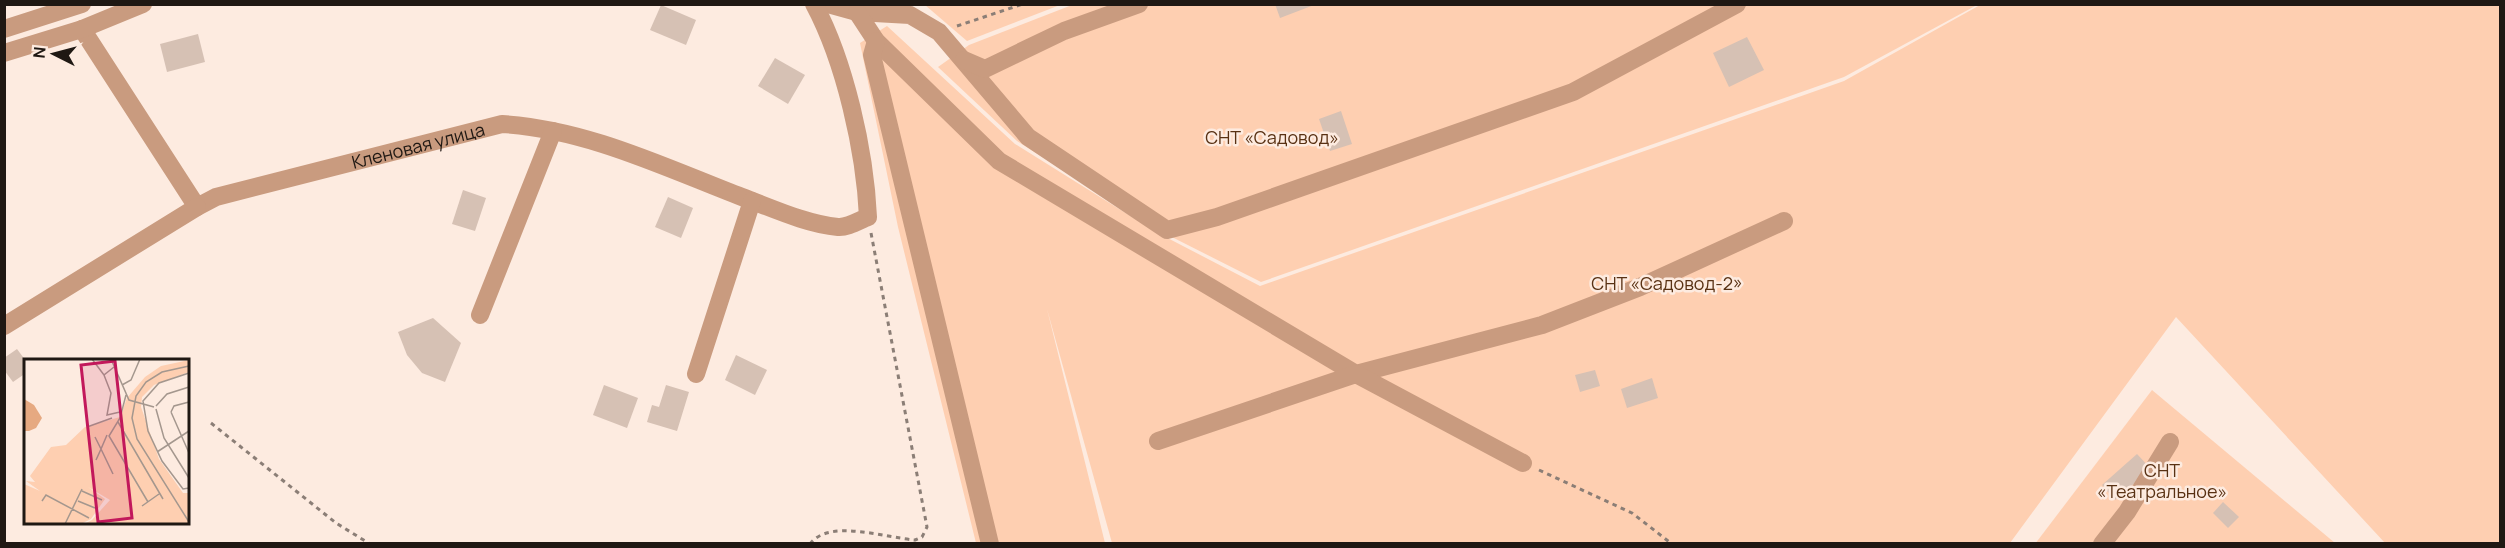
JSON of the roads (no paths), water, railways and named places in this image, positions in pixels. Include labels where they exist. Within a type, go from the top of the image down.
[{"type":"street","points":[[4,29],[82,4]]},
{"type":"street","points":[[4,53],[82,29],[143,4]]},
{"type":"street","name":"Кленовая улица","points":[[4,326],[216,197],[502,124],[532,126],[595,140],[752,201],[840,228],[868,217],[867,193],[856,127],[828,30],[814,4]]},
{"type":"street","points":[[828,4],[857,12],[910,15],[939,32],[1028,137],[1167,230],[1217,217],[1573,92],[1737,4]]},
{"type":"street","points":[[960,59],[986,69],[1064,31],[1139,4]]},
{"type":"street","points":[[857,12],[876,41],[999,161],[1356,374],[1523,463]]},
{"type":"street","points":[[82,29],[197,207]]},
{"type":"street","points":[[876,41],[872,55],[990,543]]},
{"type":"street","points":[[480,315],[553,131]]},
{"type":"street","points":[[696,374],[752,201]]},
{"type":"street","points":[[1158,441],[1356,374],[1542,325],[1640,287],[1784,220]]},
{"type":"street","points":[[2102,543],[2127,512],[2170,442]]},
{"type":"park label","name":"СНТ «Садовод»","points":[[1272,137]]},
{"type":"park label","name":"СНТ «Садовод-2»","points":[[1667,283]]},
{"type":"park label","name":"СНТ «Театральное»","points":[[2162,480]]}]
